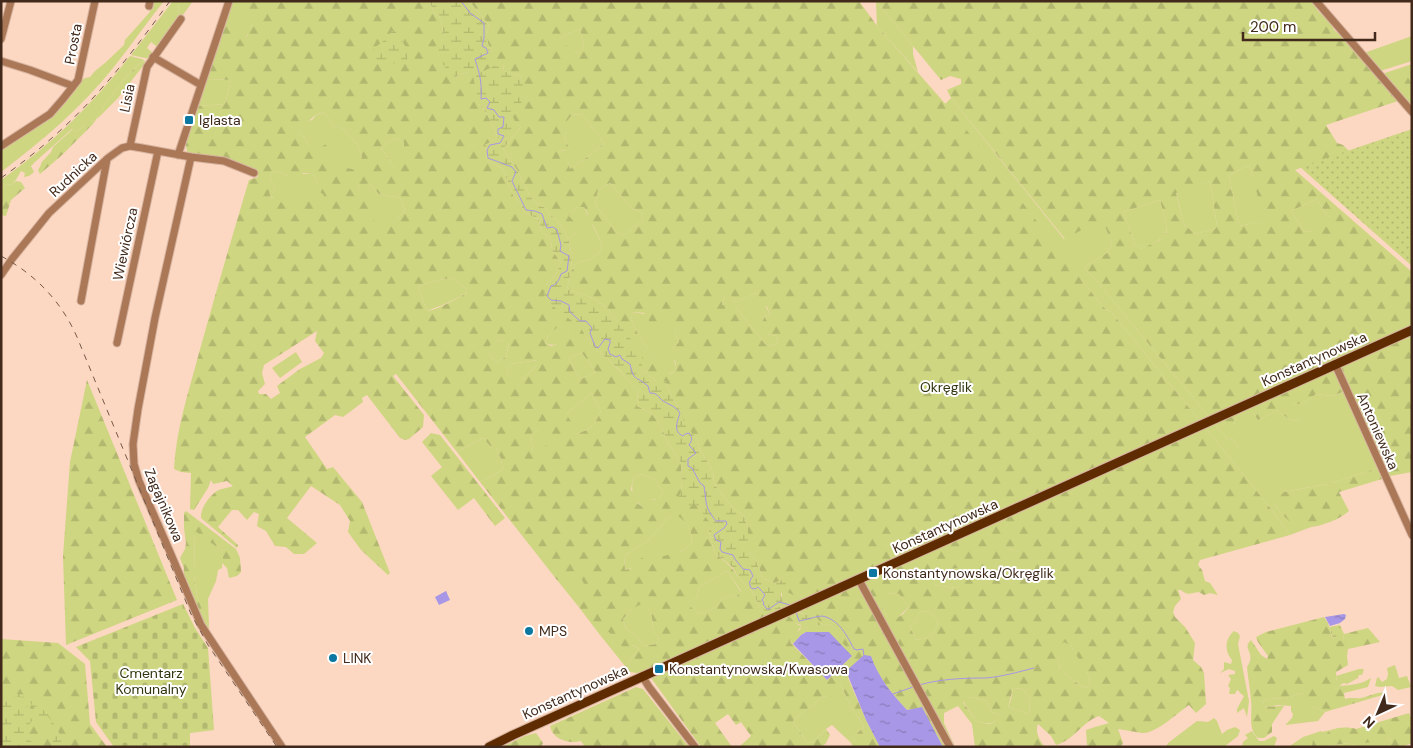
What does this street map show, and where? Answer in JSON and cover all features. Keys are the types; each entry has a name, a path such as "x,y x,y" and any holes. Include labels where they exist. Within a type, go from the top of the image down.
{"main road":[{"name":"Konstantynowska","path":"490,747 642,676 1412,330"}],"street":[{"path":"1,39 10,1"},
{"name":"Prosta","path":"1,146 50,114 80,76 95,1"},
{"path":"178,155 229,1"},
{"path":"1316,1 1412,112"},
{"name":"Lisia","path":"130,146 147,67 180,19"},
{"path":"153,57 201,85"},
{"path":"1,61 73,86"},
{"path":"130,146 224,161 254,173"},
{"name":"Rudnicka","path":"1,275 44,218 108,158 119,150 130,146"},
{"name":"Wiewiórcza","path":"117,343 158,151"},
{"name":"Zagajnikowa","path":"190,157 155,318 138,409 133,444 134,464 139,481 201,625 282,747"},
{"path":"81,301 108,158"},
{"name":"Antoniewska","path":"1335,364 1412,535"},
{"path":"859,580 950,747"},
{"path":"642,676 648,687 695,747"}],"green space":[{"path":"154,1 164,1 101,83 60,123 1,172 1,148 38,123 75,90 81,81 90,77 124,45 125,40 149,13"},
{"path":"173,1 179,1 178,14 180,19 160,46 156,46 151,42 147,48 153,53 150,59 131,55"},
{"path":"179,1 193,1 180,19 178,14"},
{"name":"Okręglik","path":"233,1 429,1 435,14 439,15 444,34 441,39 455,77 468,72 491,51 487,38 489,25 469,1 859,1 878,27 955,115 1102,306 1113,314 1272,510 1290,535 1200,560 1198,565 1202,570 1205,581 1210,583 1218,595 1210,593 1204,595 1199,592 1187,594 1178,590 1181,599 1173,612 1195,643 1193,660 1201,667 1204,673 1206,704 1196,713 1189,705 1160,727 1148,732 1142,733 1118,729 1123,743 1121,747 1089,747 1087,745 1086,730 1109,723 1099,716 1088,722 1068,740 1056,745 1051,736 1038,724 1038,736 1045,747 975,747 972,724 958,706 944,713 944,723 955,747 943,747 922,708 907,710 882,679 871,656 848,678 880,747 859,747 868,744 865,740 865,734 860,735 851,743 849,741 864,727 853,711 840,683 834,694 822,697 793,721 807,743 813,742 826,729 830,735 822,747 739,747 751,736 741,722 736,725 728,714 715,723 732,747 701,747 646,671 630,672 625,666 639,649 633,645 626,651 609,632 600,635 578,606 590,597 582,580 557,580 480,482 503,470 496,448 492,448 483,438 457,452 396,374 393,376 424,415 423,427 409,439 400,438 367,395 362,398 363,402 343,417 335,415 305,437 327,469 333,467 362,502 390,573 388,575 361,550 348,532 350,521 340,505 311,486 287,518 317,543 304,554 294,554 286,547 275,546 266,531 257,526 259,514 254,512 247,520 238,510 232,510 218,527 238,545 237,548 201,518 206,503 214,493 233,486 227,481 213,484 211,480 194,510 190,509 191,473 174,469 177,439 217,288 249,180 258,177 256,170 188,153 186,148 188,130 198,106 225,104 231,80 206,79 226,20 231,19 245,37 248,35 248,29 252,26 249,16 252,9 231,8","holes":["580,29 584,45 582,51 574,53 565,44 555,45 565,35","503,63 504,71 520,76 524,94 522,101 508,113 521,127 503,149 517,170 533,201 545,208 562,227 568,239 575,233 576,224 569,216 577,207 584,207 588,214 584,223 593,225 602,245 601,251 591,259 579,262 571,271 567,289 595,299 609,310 622,328 642,369 656,381 665,381 674,401 679,407 684,425 697,439 700,450 713,471 714,484 732,507 744,516 748,528 748,550 757,563 763,578 774,583 782,580 782,606 772,609 760,608 753,593 731,567 714,552 709,531 711,523 681,491 681,463 668,443 661,426 651,413 637,406 638,391 608,359 597,351 587,339 582,328 546,285 556,274 561,262 551,249 552,241 541,231 539,219 525,213 513,195 503,169 487,160 485,145 498,138 487,114 479,104","324,112 333,125 343,129 358,145 362,157 355,170 336,165 326,157 331,154 331,142 316,149 308,144 299,133 299,123 306,122","582,114 604,143 570,169 568,162 560,158 558,150 568,151 569,148 564,137 567,131 567,121 572,115","394,138 404,142 404,164 394,167 381,148","277,171 288,176 302,176 303,173 311,173 316,178 321,193 324,195 322,199 286,207 281,202 283,198 281,196 272,198 269,193 275,189 270,177 271,173","610,183 633,209 641,212 643,220 624,235 615,231 595,204 598,190","360,184 370,184 379,194 400,198 405,210 397,219 385,220 377,230 366,198 358,189","452,278 466,289 467,293 442,306 427,311 418,288 434,281","758,293 761,304 767,307 770,314 765,316 759,329 766,334 777,336 778,343 770,346 765,344 734,305 722,305 725,295 730,295 736,302","633,312 644,313 653,327 674,319 674,331 679,342 671,350 670,355 675,361 677,370 670,374 643,341 631,319","560,325 568,330 570,337 564,342 551,346 545,343 548,336","317,331 315,341 324,353 321,358 300,369 277,386 280,393 271,399 266,394 259,394 258,391 265,384 262,373 264,365","500,340 509,343 506,357 496,362 489,354 490,345","582,353 596,372 581,379 574,370 569,358","537,360 537,365 522,380 511,379 506,372 511,364","591,393 601,411 592,426 576,434 574,426 566,414","538,430 549,444 533,452 531,434","642,474 655,480 663,493 659,499 654,499 641,506 637,503 638,497 631,490 633,478","677,515 687,524 691,534 691,544 682,551 664,556 655,551 636,561 632,568 625,570 624,556 649,540 669,517","1009,549 1019,552 1016,563 1019,571 1014,578 995,565 995,560 1005,558","964,568 963,578 957,588 934,585 935,570","727,571 741,591 736,597 727,596 712,609 700,614 685,603 697,598 699,587","785,591 793,595 801,595 803,600 794,605 788,601 783,601","886,593 899,594 909,607 894,620 887,616 882,607","645,602 652,617 653,630 659,639 656,644 644,646 634,634 626,629 623,619 632,609","923,611 931,612 938,622 935,630 928,637 916,640 910,627 917,620 917,614","799,612 814,615 823,625 829,624 838,631 835,635 852,653 852,656 827,680 790,642 801,626 795,623","1064,642 1071,646 1081,663 1081,669 1087,671 1090,682 1087,688 1081,686 1060,670 1058,658 1053,652","1013,688 1023,689 1030,700 1029,714 1008,707","972,697 986,701 992,712 1001,715 993,723 976,721 963,702"]},
{"path":"429,1 469,1 489,25 487,39 494,62 455,77 451,74 440,60 437,51 436,46 444,34 439,15 435,14"},
{"path":"876,1 913,46 913,54 918,72 877,26"},
{"path":"876,1 1312,1 1318,11 1330,22 1334,30 1346,40 1398,101 1326,125 1337,143 1343,145 1349,151 1295,170 1412,272 1412,472 1390,476 1350,389 1333,396 1316,394 1304,403 1291,405 1301,421 1290,420 1277,410 1258,420 1252,412 1242,412 1234,421 1240,448 1233,439 1228,440 1084,267 1107,253 1112,244 1105,226 1100,220 1065,239 951,98 947,90 961,84 961,79 950,76 941,80","holes":["1250,166 1264,221 1239,226 1229,175","1210,181 1217,226 1215,229 1195,234 1184,224 1176,193","1317,199 1327,216 1330,217 1330,226 1318,227 1314,232 1304,231 1291,211","1160,200 1167,228 1166,233 1161,235 1160,240 1141,249 1135,244 1123,212"]},
{"path":"231,8 252,8 251,28 244,38 239,27 226,20"},
{"path":"580,29 584,45 582,51 574,53 554,45 565,35"},
{"path":"392,31 395,31 405,46 407,58 406,63 398,66 394,63 386,66 375,58 373,49 387,38"},
{"path":"1412,36 1412,61 1380,71 1364,53"},
{"path":"130,56 146,62 142,61 125,78 93,124 91,114 77,132 72,129 31,166 34,172 24,177 25,173 21,171 11,185 8,184 1,187 1,180 37,153 70,123 101,91"},
{"path":"142,61 146,62 118,98 97,119 104,106 125,78"},
{"path":"503,62 504,71 520,76 525,94 523,101 509,113 521,127 503,149 517,170 533,201 545,208 562,227 568,239 572,255 567,289 595,299 609,310 642,354 642,369 656,381 665,381 674,401 679,407 685,425 697,439 700,450 713,471 714,484 732,507 744,516 748,528 748,550 757,563 763,578 774,583 782,580 787,581 781,594 783,606 772,609 768,613 760,608 753,593 732,567 714,552 709,531 710,523 693,503 683,511 677,501 681,491 681,463 668,443 661,426 651,413 637,406 638,391 608,359 597,351 581,328 546,301 543,293 546,285 556,274 561,262 551,249 552,241 541,231 539,219 525,213 513,195 503,169 487,160 485,145 498,138 487,114 479,104 473,76"},
{"path":"1412,64 1412,84 1408,98 1412,97 1412,107 1382,74"},
{"path":"1403,70 1412,84 1412,97 1408,98 1391,78"},
{"path":"206,79 231,80 225,104 198,106"},
{"path":"951,98 1064,239 1100,219 1105,225 1112,244 1107,253 1084,267 1228,440 1233,439 1239,447 1234,421 1242,412 1252,412 1258,420 1277,410 1290,420 1300,421 1290,405 1304,403 1316,394 1333,396 1344,392 1378,468 1328,484 1284,492 1274,504 1293,523 1311,527 1290,535 1272,510 1113,314 1102,306 945,104"},
{"path":"324,112 333,125 343,129 358,145 362,157 355,171 332,164 326,157 308,144 299,133 299,123 312,120 316,115"},
{"path":"91,113 93,124 40,174 38,170 41,163 53,147 73,129 77,132 85,124 85,119"},
{"path":"582,114 604,143 570,169 568,162 560,159 558,150 567,151 569,148 564,137 567,131 567,121 572,115"},
{"path":"1412,129 1412,266 1300,167"},
{"path":"394,138 404,142 404,164 394,167 381,148"},
{"path":"1250,166 1265,221 1239,226 1229,175"},
{"path":"277,171 288,176 311,173 316,178 321,192 325,195 323,199 290,208 285,207 268,193 275,189 270,177 271,173"},
{"path":"16,181 21,182 25,188 11,200 6,216 1,215 1,187 8,184 11,185"},
{"path":"1210,181 1217,226 1215,229 1195,234 1184,224 1176,192"},
{"path":"610,183 633,209 641,212 643,220 624,235 615,231 595,204 598,190"},
{"path":"360,184 370,184 379,194 400,198 405,210 397,219 377,231 358,189"},
{"path":"1317,199 1327,216 1330,217 1331,227 1314,232 1304,231 1291,211"},
{"path":"1160,200 1167,228 1157,242 1141,249 1135,244 1123,212"},
{"path":"577,207 584,207 602,245 601,251 591,259 579,262 571,271 572,255 568,239 575,233 569,216"},
{"path":"452,278 466,289 467,293 427,311 418,288 429,282"},
{"path":"758,293 770,314 765,316 763,321 766,334 777,336 778,343 770,346 765,344 734,305 722,306 725,294 730,295 736,302"},
{"path":"633,312 674,319 674,331 679,342 671,350 677,370 669,374 647,348 631,319"},
{"path":"560,324 568,330 571,338 558,344 545,343 548,336"},
{"path":"500,340 509,342 506,357 496,362 489,354 489,345"},
{"path":"296,352 302,362 280,378 272,368"},
{"path":"582,353 596,372 581,379 574,370 569,358"},
{"path":"538,360 537,365 522,380 511,380 506,372 511,364"},
{"path":"87,380 177,600 66,645 63,556 70,462"},
{"path":"591,393 601,411 592,427 576,434 566,414"},
{"path":"538,430 550,444 533,453 531,434"},
{"path":"431,433 440,435 505,518 495,526 474,498 458,510 431,476 442,467 422,442"},
{"path":"483,438 492,448 496,448 503,470 480,482 457,452"},
{"path":"1378,468 1382,479 1339,492 1349,511 1324,524 1309,527 1297,526 1287,519 1274,504 1275,499 1284,492 1328,484"},
{"path":"642,474 655,480 663,493 659,499 654,499 641,506 634,497 632,486 633,478"},
{"path":"186,511 236,549 240,558 241,572 237,576 229,578 229,563 223,559 222,551 195,531 194,574 197,596 209,628 208,631 188,589 180,558 186,543 184,513"},
{"path":"677,514 689,527 691,544 682,551 625,570 624,556 649,540 669,517"},
{"path":"195,530 222,551 229,563 229,578 227,568 222,563 222,568 218,570 216,581 208,599 209,628 197,596 194,574"},
{"path":"1009,549 1019,552 1019,571 1014,578 995,565 994,560 1000,559"},
{"path":"964,567 963,581 957,588 934,585 935,570"},
{"path":"727,571 741,592 736,597 727,596 712,609 700,614 684,603 697,598 699,587"},
{"path":"557,580 582,580 591,597 578,606"},
{"path":"785,590 793,595 801,595 804,601 794,605 782,601"},
{"path":"885,593 899,594 909,607 894,621 887,616 882,607"},
{"path":"645,601 652,617 653,630 659,639 656,644 644,646 634,634 626,629 623,619 632,609"},
{"name":"Cmentarz Komunalny","path":"183,604 208,648 214,730 190,733 190,747 114,747 96,722 90,661 76,647"},
{"path":"923,611 931,612 938,622 931,635 916,640 910,627 917,620 917,614"},
{"path":"798,612 814,615 823,625 800,630 801,625 795,623 789,616"},
{"path":"1324,617 1332,637 1343,640 1344,634 1368,628 1380,642 1348,649 1348,665 1336,672 1337,684 1334,688 1337,689 1340,685 1360,683 1371,678 1368,687 1344,693 1345,699 1361,698 1383,692 1386,692 1386,694 1325,712 1312,707 1303,697 1302,693 1286,698 1263,701 1264,706 1284,706 1272,724 1272,732 1264,738 1258,738 1251,725 1247,667 1250,662 1248,643 1251,640 1261,655 1267,659 1268,656 1256,637 1266,632"},
{"path":"829,624 839,631 852,656 806,632 793,644 790,642 792,637 800,630"},
{"path":"1340,625 1344,634 1343,640 1339,641 1333,638 1329,627"},
{"path":"609,631 639,649 625,666 600,635"},
{"path":"1234,631 1240,636 1238,644 1249,701 1247,717 1244,708 1237,713 1237,709 1244,696 1237,690 1235,694 1229,694 1230,688 1228,686 1231,679 1228,675 1235,674 1235,671 1229,669 1220,673 1224,669 1224,662 1231,664 1232,660 1228,653 1227,641"},
{"path":"1,639 58,643 85,664 90,724 107,747 1,747"},
{"path":"1064,641 1071,646 1087,671 1090,682 1087,688 1081,686 1060,670 1058,658 1052,652"},
{"path":"1395,665 1399,678 1407,676 1411,687 1398,690 1392,686 1375,686 1377,678 1382,682 1387,679 1387,668"},
{"path":"1364,669 1362,675 1359,675 1358,678 1347,684 1340,685 1337,689 1334,688 1336,676"},
{"path":"840,683 853,711 864,727 849,741 832,725 813,742 807,743 793,721 822,697 827,696"},
{"path":"636,687 643,689 689,747 585,747 581,741 562,740 554,735 550,726"},
{"path":"1013,688 1023,689 1030,700 1029,714 1008,707"},
{"path":"1,693 32,695 54,724 67,747 54,747 47,729 28,698 1,695"},
{"path":"1302,693 1312,707 1325,712 1318,721 1285,725 1292,718 1291,706 1264,706 1263,701 1286,698"},
{"path":"972,697 986,701 992,712 1002,715 996,721 990,723 976,721 963,701"},
{"path":"1,702 20,702 31,709 33,719 26,730 27,738 33,743 34,747 1,747"},
{"path":"1409,713 1412,720 1412,743 1402,747 1382,747 1393,743 1388,738 1351,745 1348,743 1319,747 1312,746 1313,740 1318,737 1321,740 1324,739 1329,732 1337,728 1356,729"},
{"path":"1214,718 1222,734 1235,727 1240,730 1238,736 1224,747 1166,747 1168,743 1197,721 1208,722"},
{"path":"1343,727 1330,731 1324,739 1313,747 1290,746 1303,737"},
{"path":"1252,731 1259,741 1264,741 1274,736 1277,738 1274,747 1242,747 1243,742 1248,738 1245,735"},
{"path":"536,733 543,743 541,747 502,747 525,736"},
{"path":"862,733 865,734 868,744 853,747 851,743"},
{"path":"1388,738 1393,743 1386,746 1319,747 1348,743 1351,745"}],"water":[{"path":"446,591 450,600 439,605 435,597"},
{"path":"1346,615 1345,619 1340,623 1330,626 1325,617"},
{"path":"806,632 829,632 852,656 827,680 793,644"},
{"path":"864,655 871,656 877,671 886,685 907,710 922,707 943,747 880,747 866,720 846,671"}],"waterway":[{"path":"461,1 470,13 484,23 482,46 486,48 488,53 475,59 480,79 481,99 486,98 490,102 487,108 494,110 499,117 504,117 503,127 498,129 498,134 504,136 500,143 490,145 487,150 488,158 512,167 516,172 512,181 526,210 542,214 547,228 553,227 557,230 561,245 560,251 569,256 567,271 561,274 555,285 551,286 547,296 551,300 561,301 569,305 570,312 580,321 586,321 592,328 590,333 595,346 598,348 605,339 610,340 608,349 610,354 616,357 620,355 622,359 630,364 634,376 648,386 650,393 656,394 680,413 677,426 678,432 683,436 689,433 692,439 689,445 696,453 688,459 688,466 692,468 700,483 704,486 709,512 716,521 726,521 727,524 714,535 716,540 721,542 720,549 722,552 733,555 743,569 750,570 753,576 750,582 751,588 755,589 758,587 765,595 762,600 767,609 779,602 790,605"},
{"path":"796,612 799,621 822,616 838,624 854,649 863,649 864,656"},
{"path":"919,685 952,679 997,677 1034,668"},
{"path":"893,694 913,687"}],"railway":[{"path":"1,178 54,136 90,101 128,57 170,1"},
{"path":"1,256 14,263 36,280 55,301 71,324 191,614 208,645 277,747"}],"place":[{"name":"Iglasta","path":"189,120"},
{"name":"Konstantynowska/Okręglik","path":"873,573"},
{"name":"MPS","path":"529,631"},
{"name":"LINK","path":"333,658"},
{"name":"Konstantynowska/Kwasowa","path":"659,669"}]}
